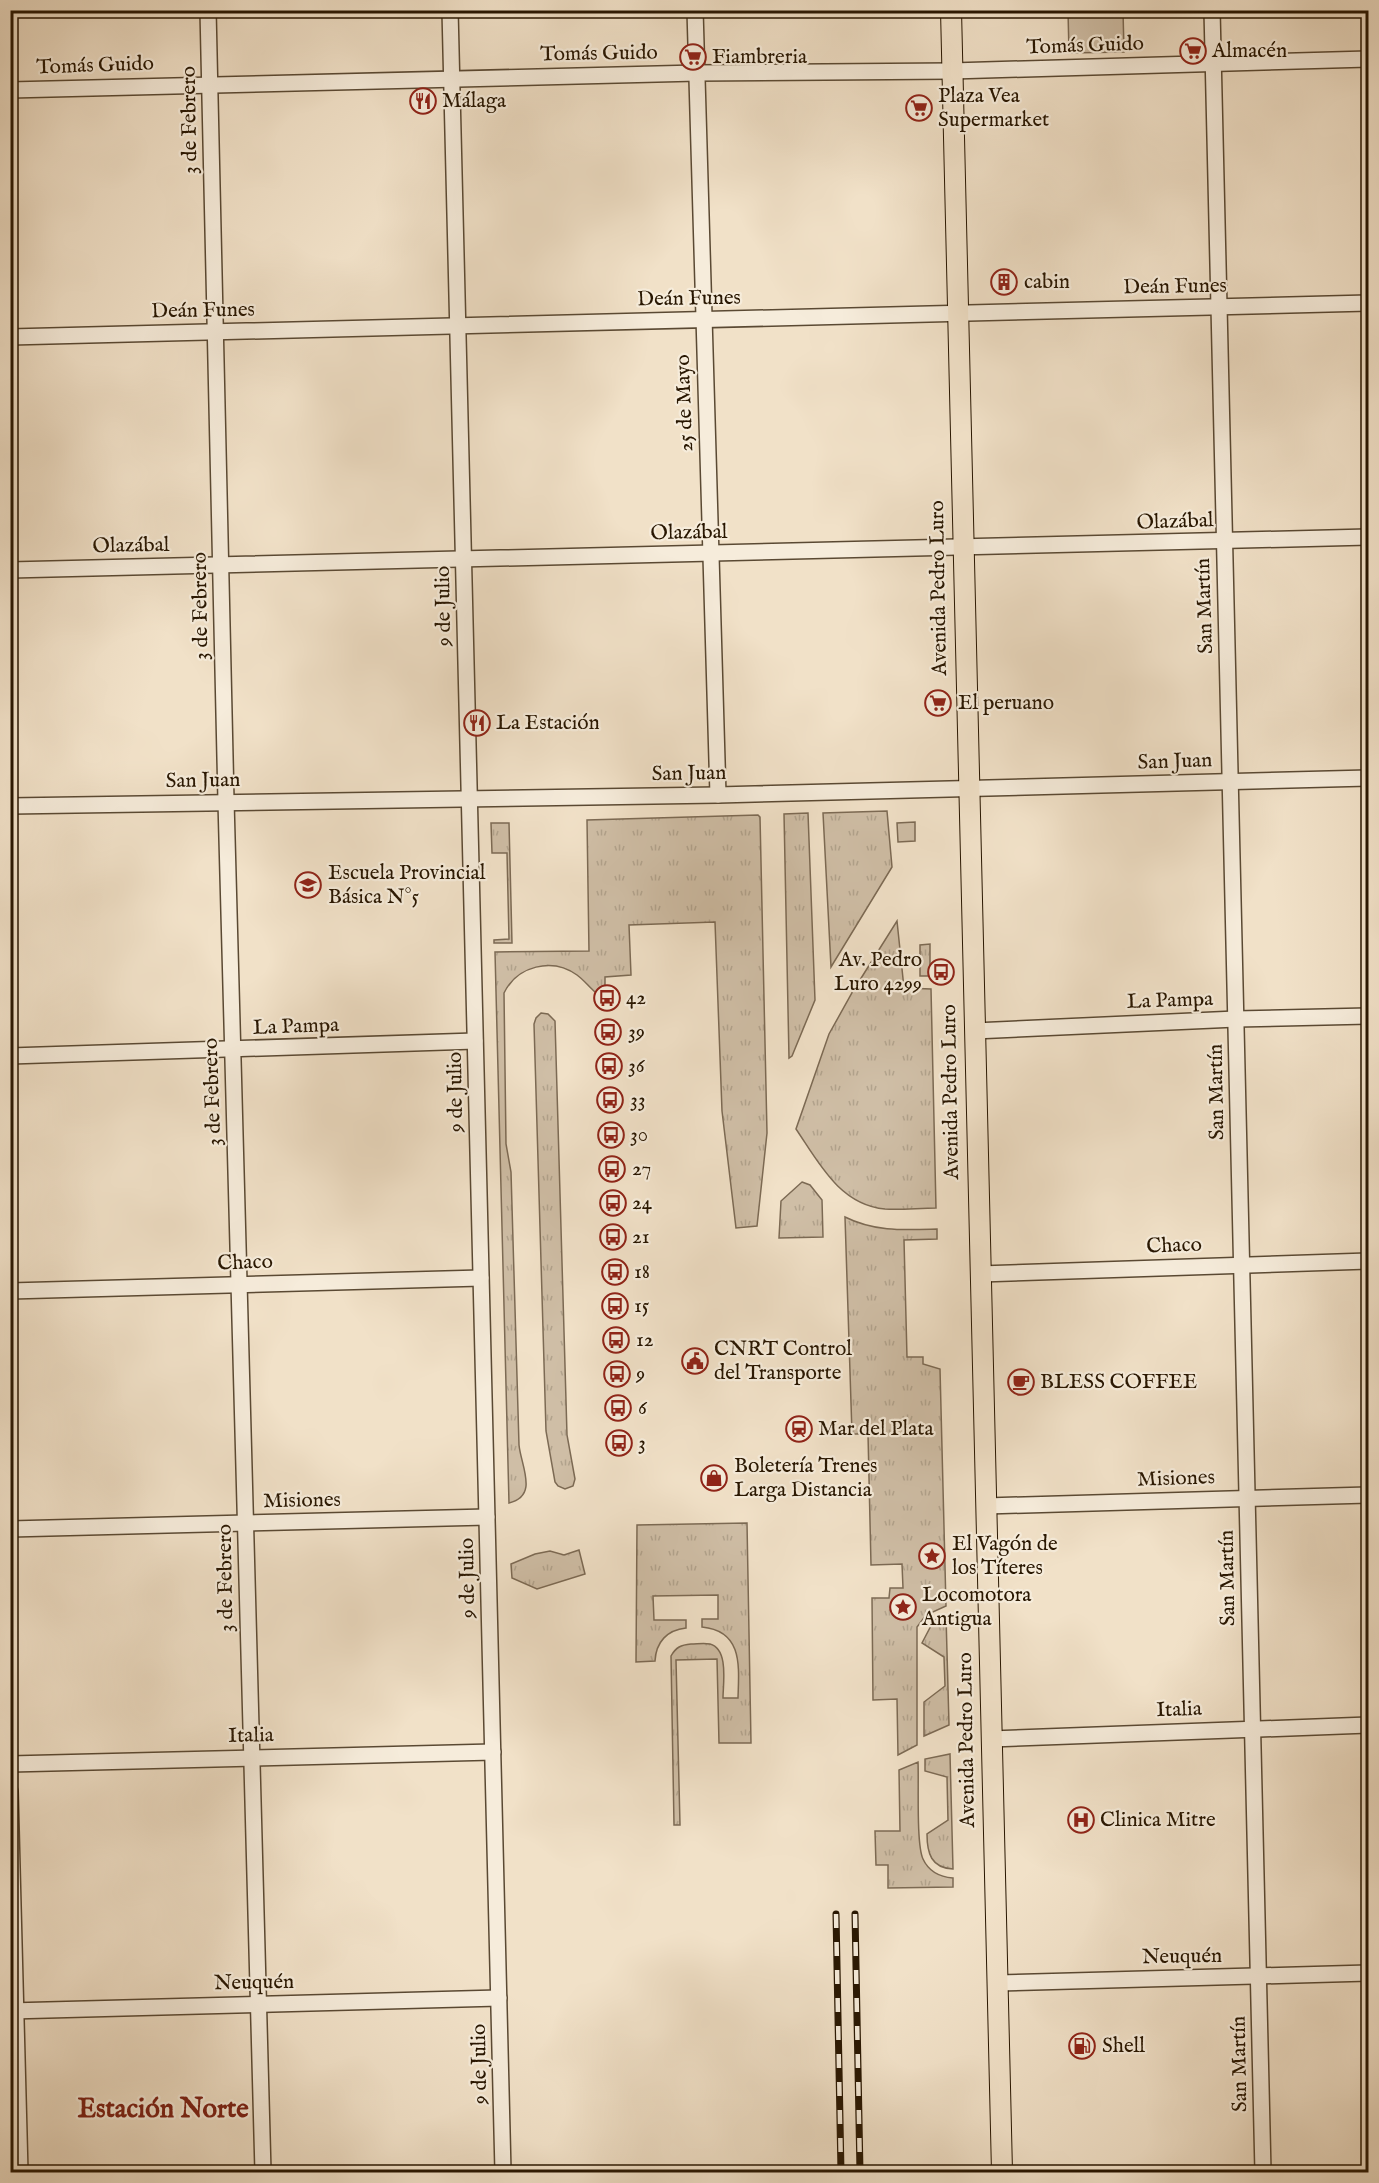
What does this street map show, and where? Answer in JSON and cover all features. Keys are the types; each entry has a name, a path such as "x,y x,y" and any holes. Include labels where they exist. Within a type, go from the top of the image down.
{"main road":[{"name":"Avenida Pedro Luro","path":"951,10 1002,2172"}],"street":[{"name":"3 de Febrero","path":"208,10 226,801 263,2172"},
{"name":"9 de Julio","path":"450,10 503,2172"},
{"name":"25 de Mayo","path":"695,10 718,795"},
{"name":"San Martín","path":"1212,10 1263,2172"},
{"name":"Tomás Guido","path":"10,90 697,73 952,72 1368,59"},
{"name":"Deán Funes","path":"10,337 1368,303"},
{"name":"Olazábal","path":"10,570 963,549 1368,537"},
{"name":"San Juan","path":"10,806 718,795 1368,778"},
{"name":"La Pampa","path":"974,1031 1236,1019 1368,1017"},
{"name":"La Pampa","path":"10,1056 476,1041"},
{"name":"Chaco","path":"980,1274 1368,1261"},
{"name":"Chaco","path":"10,1291 481,1278"},
{"name":"Misiones","path":"986,1506 1368,1495"},
{"name":"Misiones","path":"10,1529 488,1517"},
{"name":"Italia","path":"991,1739 1368,1725"},
{"name":"Italia","path":"10,1764 493,1752"},
{"path":"10,1791 13,2011 20,2172"},
{"name":"Neuquén","path":"998,1983 1368,1973"},
{"name":"Neuquén","path":"13,2011 499,1998"}],"green space":[{"path":"1068,11 1123,11 1124,52 1069,53"},
{"path":"887,811 892,867 831,967 823,813"},
{"path":"808,813 815,1000 792,1056 789,1058 784,814"},
{"path":"758,815 760,817 767,1133 757,1226 736,1228 722,1111 715,922 629,925 631,975 605,977 605,991 595,992 580,977 567,969 546,966 536,967 517,976 504,993 506,1144 511,1172 519,1445 526,1479 524,1494 509,1503 495,952 589,951 587,820"},
{"path":"915,822 915,841 898,842 897,823"},
{"path":"491,823 509,823 512,943 494,943 494,940 509,939 507,853 492,853"},
{"path":"897,921 904,988 931,989 936,1208 885,1209 855,1200 843,1191 822,1168 796,1129 829,1034"},
{"path":"930,944 930,976 920,976 920,945"},
{"path":"541,1013 548,1014 555,1021 567,1435 575,1479 573,1486 565,1489 555,1482 546,1431 534,1024"},
{"path":"802,1182 810,1185 822,1200 823,1237 779,1238 781,1201"},
{"path":"845,1217 879,1228 937,1229 937,1239 904,1240 907,1357 923,1357 923,1364 940,1369 946,1606 926,1615 917,1627 917,1745 898,1755 897,1699 873,1700 872,1598 889,1598 890,1588 903,1588 902,1564 871,1565 868,1434 852,1434"},
{"path":"747,1523 751,1743 719,1743 717,1659 676,1660 680,1825 674,1825 671,1656 684,1645 710,1644 716,1647 724,1668 723,1698 738,1698 738,1663 732,1643 725,1635 702,1627 702,1619 718,1619 718,1595 653,1596 654,1620 686,1620 686,1628 673,1631 664,1638 658,1648 655,1661 636,1662 637,1525"},
{"path":"579,1550 585,1574 537,1589 512,1578 511,1564 535,1554 550,1551 564,1555"},
{"path":"946,1616 949,1725 924,1736 924,1702 945,1686 944,1657 922,1643 934,1620"},
{"path":"950,1754 953,1869 940,1866 935,1862 929,1853 927,1841 927,1834 948,1820 947,1777 925,1771 925,1759"},
{"path":"918,1762 919,1827 923,1859 925,1864 939,1875 953,1878 953,1887 888,1888 888,1865 876,1865 875,1831 900,1831 899,1770"}],"railway":[{"path":"836,1914 841,2172"},
{"path":"855,1914 860,2172"}],"place":[{"name":"Almacén","path":"1193,51"},
{"name":"Fiambreria","path":"693,57"},
{"name":"Málaga","path":"423,101"},
{"name":"Plaza Vea Supermarket","path":"919,108"},
{"name":"cabin","path":"1004,282"},
{"name":"El peruano","path":"938,703"},
{"name":"La Estación","path":"477,723"},
{"name":"Escuela Provincial Básica N°5","path":"308,885"},
{"name":"Av. Pedro Luro 4299","path":"941,972"},
{"name":"42","path":"607,998"},
{"name":"39","path":"608,1032"},
{"name":"36","path":"609,1066"},
{"name":"33","path":"610,1100"},
{"name":"30","path":"611,1135"},
{"name":"27","path":"612,1169"},
{"name":"24","path":"613,1203"},
{"name":"21","path":"613,1237"},
{"name":"18","path":"615,1272"},
{"name":"15","path":"615,1306"},
{"name":"12","path":"616,1340"},
{"name":"CNRT Control del Transporte","path":"695,1361"},
{"name":"9","path":"617,1374"},
{"name":"BLESS COFFEE","path":"1021,1382"},
{"name":"6","path":"618,1408"},
{"name":"Mar del Plata","path":"799,1429"},
{"name":"3","path":"619,1443"},
{"name":"Boletería Trenes Larga Distancia","path":"714,1478"},
{"name":"El Vagón de los Títeres","path":"932,1556"},
{"name":"Locomotora Antigua","path":"903,1607"},
{"name":"Clinica Mitre","path":"1081,1820"},
{"name":"Shell","path":"1082,2046"}],"district":[{"name":"Estación Norte","path":"163,2110"}]}
